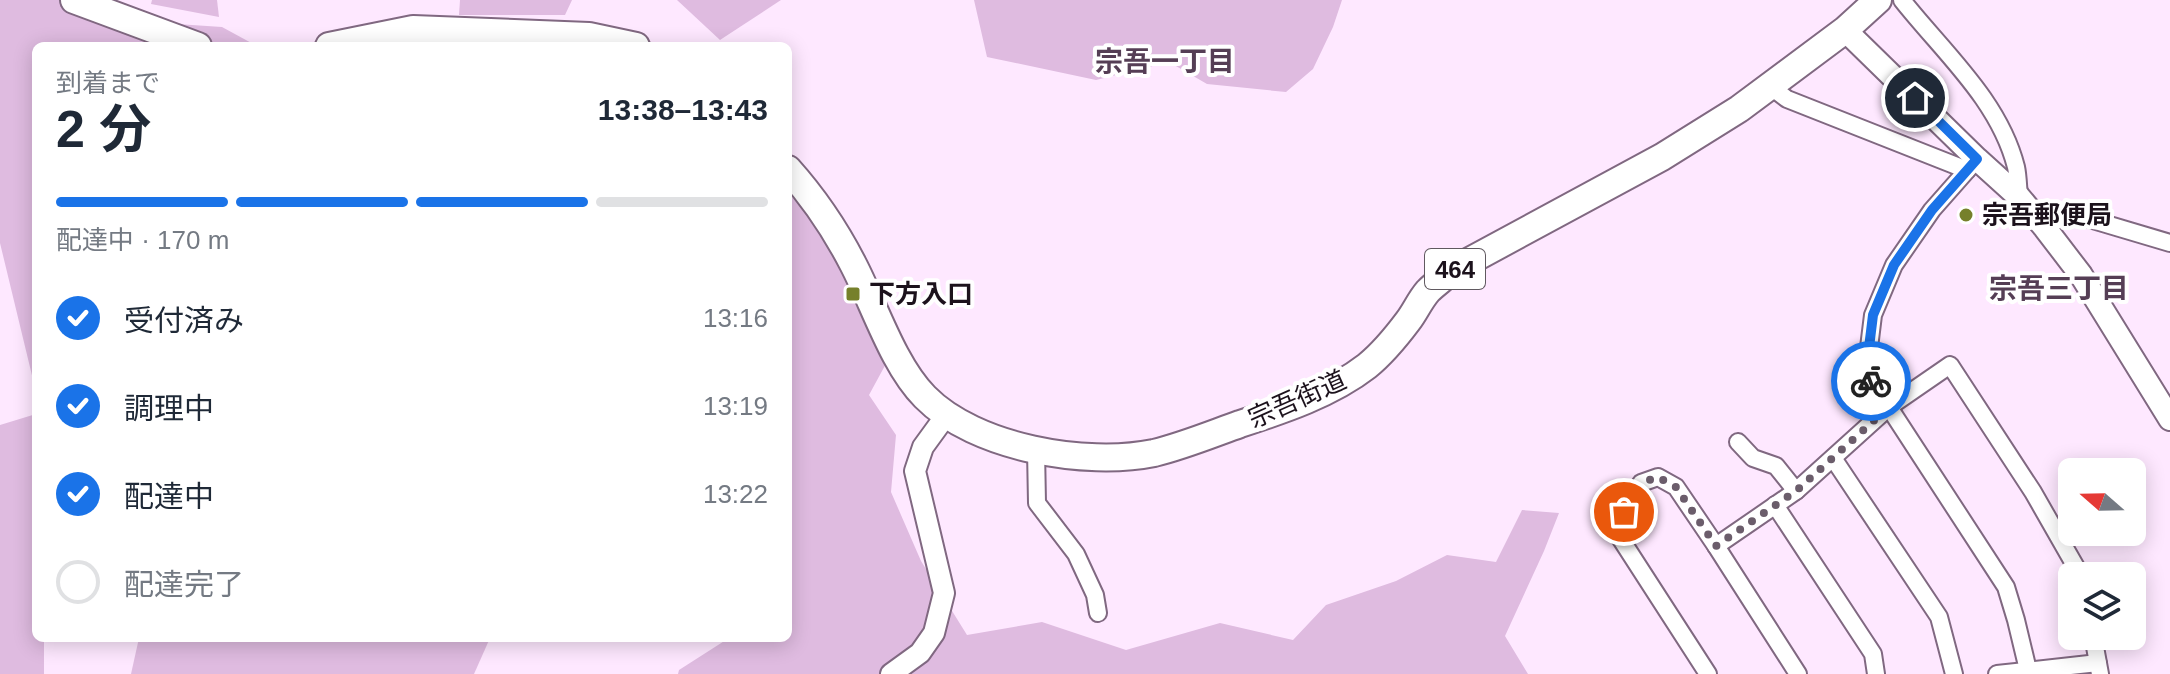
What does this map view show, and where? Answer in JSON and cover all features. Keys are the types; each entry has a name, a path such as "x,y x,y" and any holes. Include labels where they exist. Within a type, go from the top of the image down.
{"highway":[{"path":"74,0 187,42"},
{"name":"宗吾街道","path":"792,174 831,224 909,377 925,397 947,414 997,439 1036,450 1079,457 1119,457 1155,452 1276,413 1344,382 1385,350 1428,292 1451,271 1662,157 1739,109 1845,30 1878,0"},
{"path":"349,42 413,29 589,36 617,42"}],"main road":[{"path":"1845,30 1972,165 2019,197 2081,275 2168,412"}],"street":[{"path":"1902,0 1981,95 2008,144 2016,169 2019,197"},
{"path":"1770,86 1787,99 1972,165 1932,210 1894,265 1873,315 1866,372 2006,587 2028,670"},
{"path":"2045,228 2069,213 2170,243"},
{"path":"1716,546 1796,491 1889,407 1950,365 2033,492 2073,562"},
{"path":"891,674 920,653 934,633 944,593 915,471 923,447 947,414"},
{"path":"1738,442 1753,458 1776,466 1796,491"},
{"path":"1036,450 1037,503 1076,554 1095,595 1098,613"},
{"path":"1833,458 1939,617 1954,674"},
{"path":"1708,674 1615,530 1641,483 1658,477 1676,487 1798,674"},
{"path":"1775,505 1873,654 1876,674"},
{"path":"1997,674 2099,668"}],"shaded area":[{"path":"0,0 90,0 85,20 222,27 250,42 32,42 32,375 0,243"},
{"path":"152,0 217,0 219,17 151,4"},
{"path":"460,0 572,0 565,15 459,15"},
{"path":"677,0 781,0 720,40"},
{"path":"974,0 1342,0 1313,69 1286,92 1207,84 1169,62 1096,80 987,57"},
{"path":"792,197 822,230 888,360 869,395 896,435 891,492 921,561 967,635 1042,622 1126,650 1220,623 1293,640 1326,605 1396,581 1447,555 1496,562 1522,510 1559,513 1505,636 1528,674 678,674 679,670 723,642 792,642"},
{"path":"32,415 32,642 44,642 44,674 0,674 0,425"},
{"path":"138,642 488,642 474,674 131,674"}],"way so far":[{"path":"1624,512 1641,483 1658,477 1676,487 1716,546 1796,491 1889,407 1871,381"}],"place":[{"name":"宗吾郵便局","path":"1966,215"},
{"name":"下方入口","path":"853,294"}],"district":[{"name":"宗吾一丁目","path":"1165,61"},
{"name":"宗吾三丁目","path":"2059,288"}],"route":[{"path":"1871,381 1866,372 1873,315 1894,265 1932,210 1977,159 1915,98"}]}
